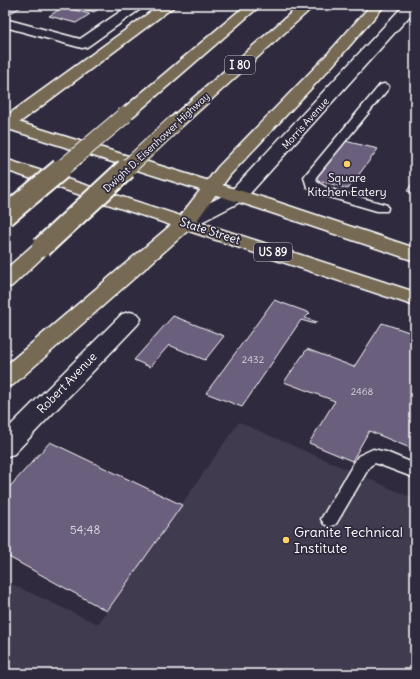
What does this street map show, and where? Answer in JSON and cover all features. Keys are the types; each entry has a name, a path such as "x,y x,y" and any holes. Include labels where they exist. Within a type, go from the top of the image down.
{"main road":[{"path":"6,124 169,5"},
{"path":"5,216 254,5"},
{"name":"Dwight D. Eisenhower Highway","path":"5,281 173,125 308,5"},
{"path":"5,379 185,223 224,171 328,62 378,5"},
{"path":"6,124 237,196 415,254"},
{"name":"State Street","path":"5,164 415,299"}],"street":[{"path":"5,23 82,44 138,5"},
{"name":"Morris Avenue","path":"185,223 237,196 412,5"},
{"name":"Robert Avenue","path":"5,447 130,319"}],"lane":[{"path":"382,208 323,191 311,184 310,177 384,87"},
{"path":"330,519 364,461 373,456 380,457 415,471"}],"shaded area":[{"name":"Granite Technical Institute","path":"239,422 415,499 415,674 5,674 5,581 98,624"}],"building":[{"path":"5,5 21,7 9,14 5,13"},
{"path":"104,5 94,12 73,6"},
{"path":"63,7 90,14 76,23 49,16"},
{"name":"Square Kitchen Eatery","path":"345,141 378,149 348,189 315,179"},
{"path":"415,179 415,193 407,191"},
{"path":"274,300 310,313 305,318 317,322 315,324 301,320 242,407 206,393"},
{"path":"173,316 224,336 205,360 169,345 150,367 134,360"},
{"path":"382,323 415,334 415,450 369,431 352,461 309,443 335,401 284,382 307,349 354,367"},
{"path":"50,442 182,505 107,611 5,555 5,492"}],"place":[{"name":"Square Kitchen Eatery","path":"347,164"},
{"name":"Granite Technical Institute","path":"286,540"}]}
